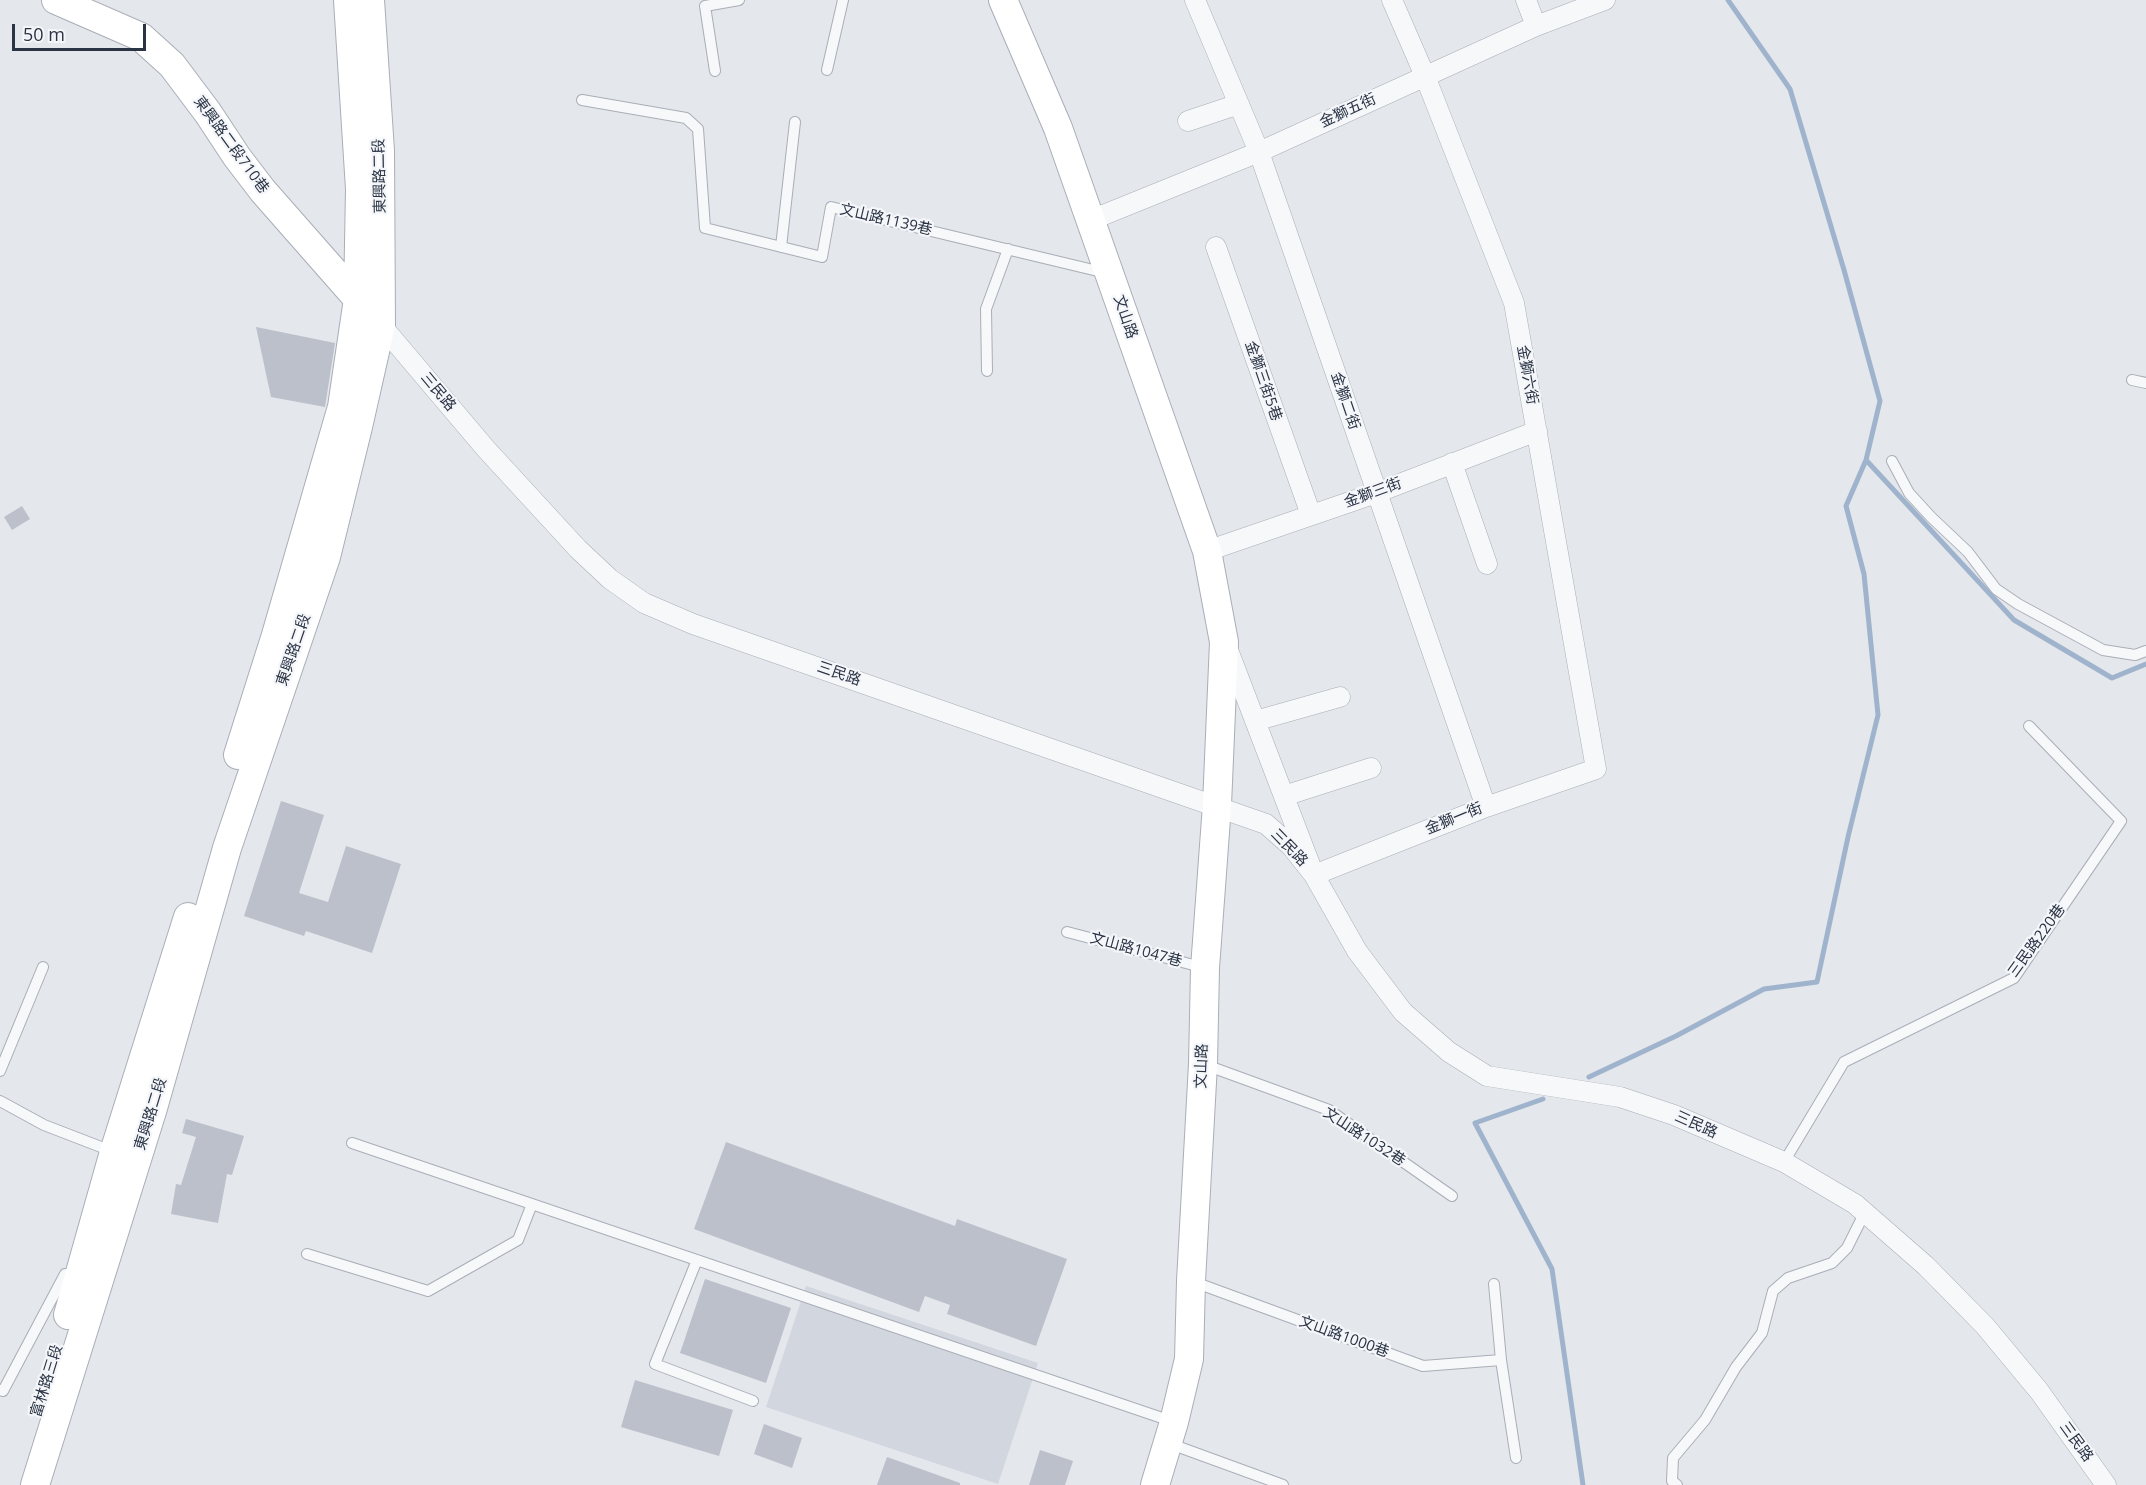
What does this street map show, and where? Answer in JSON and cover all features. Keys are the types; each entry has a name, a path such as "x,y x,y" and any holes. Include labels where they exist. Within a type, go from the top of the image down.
{"main road":[{"name":"東興路二段710巷","path":"56,0 141,37 172,64 237,158 263,191 381,325"},
{"name":"東興路二段","path":"89,1280 198,915 342,407 358,299 360,189 348,0"},
{"name":"東興路二段","path":"198,915 227,848 326,557 381,325 380,151 370,0"},
{"name":"文山路","path":"1003,0 1058,128 1207,551 1224,642 1217,805 1205,968 1203,1064 1189,1359 1155,1485"},
{"name":"富林路三段","path":"15,1485 89,1280"},
{"name":"富林路三段","path":"35,1485 89,1280"}],"street":[{"name":"金獅二街","path":"1195,0 1259,152 1486,807"},
{"path":"1526,0 1536,26"},
{"name":"金獅五街","path":"1091,220 1259,152 1536,26 1605,0"},
{"name":"金獅六街","path":"1397,2 1514,303 1596,769"},
{"path":"1188,122 1239,104"},
{"name":"金獅三街5巷","path":"1216,247 1311,515"},
{"name":"三民路","path":"381,325 486,449 578,549 610,579 644,603 704,627 1266,824 1291,846 1314,875 1357,951 1403,1012 1449,1052 1487,1076 1620,1097 1674,1115 1784,1162 1855,1204 1926,1266 1985,1326 2039,1390 2106,1485"},
{"name":"金獅三街","path":"1207,551 1376,493 1537,430"},
{"path":"1452,463 1487,564"},
{"name":"文山路","path":"1224,642 1314,875"},
{"path":"1254,721 1340,697"},
{"path":"1284,796 1371,768"},
{"name":"金獅一街","path":"1314,875 1486,807 1596,769"}],"lane":[{"path":"715,71 705,6 739,0"},
{"path":"827,70 843,0"},
{"name":"文山路1139巷","path":"582,100 686,118 698,129 705,228 822,257 831,207 1110,274"},
{"path":"781,247 795,122"},
{"path":"987,371 986,309 1008,249"},
{"path":"2132,381 2146,383"},
{"path":"1892,461 1909,493 1968,552 1996,589 2018,604 2103,650 2135,655 2146,651"},
{"name":"三民路220巷","path":"1784,1162 1844,1062 2014,978 2121,821 2029,726"},
{"name":"文山路1047巷","path":"1067,932 1205,968"},
{"path":"0,1071 43,967"},
{"name":"文山路1032巷","path":"1203,1064 1329,1110 1452,1196"},
{"path":"0,1101 44,1125 126,1155"},
{"path":"352,1143 697,1260 1171,1432 1283,1485"},
{"path":"306,1254 428,1291 518,1240 532,1204"},
{"path":"1677,1485 1672,1481 1673,1458 1705,1420 1736,1367 1762,1333 1773,1292 1788,1278 1832,1263 1847,1248 1865,1212"},
{"path":"697,1260 655,1364 753,1401"},
{"path":"0,1390 3,1391 65,1274 89,1280"},
{"name":"文山路1000巷","path":"1191,1281 1423,1366 1501,1360"},
{"path":"1494,1284 1501,1360 1516,1458"}],"shaded area":[{"path":"806,1286 1038,1363 998,1484 766,1407"}],"building":[{"path":"256,327 335,343 325,407 271,397"},
{"path":"22,506 30,519 12,530 4,517"},
{"path":"281,801 324,815 299,893 328,902 346,846 401,864 372,953 306,931 304,936 244,916"},
{"path":"186,1119 244,1136 232,1175 227,1174 218,1223 171,1214 176,1184 181,1185 196,1137 182,1133"},
{"path":"726,1142 955,1226 957,1219 1067,1259 1036,1346 947,1314 950,1305 925,1296 919,1312 694,1229"},
{"path":"705,1279 791,1308 766,1383 680,1353"},
{"path":"635,1380 733,1410 719,1456 621,1427"},
{"path":"764,1424 802,1438 792,1468 754,1454"},
{"path":"1040,1450 1073,1461 1065,1485 1029,1485"},
{"path":"887,1457 960,1483 960,1485 877,1485"}],"waterway":[{"path":"1728,0 1790,89 1880,401 1866,460 2014,620 2112,678 2146,664"},
{"path":"1589,1077 1676,1036 1764,989 1817,982 1848,837 1878,715 1864,574 1846,506 1866,460"},
{"path":"1543,1099 1475,1123 1552,1269 1583,1485"}]}
